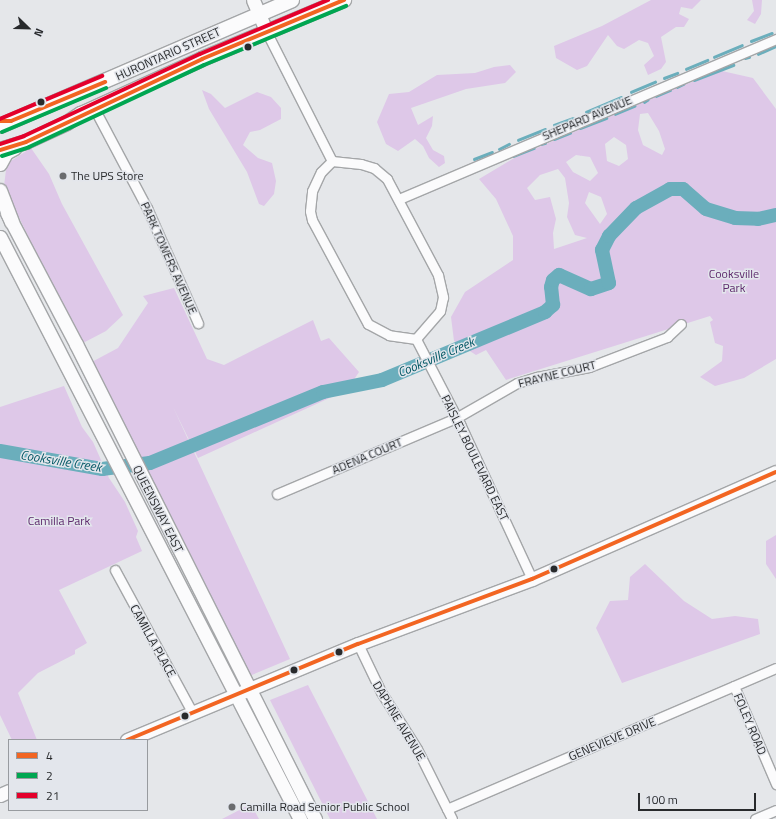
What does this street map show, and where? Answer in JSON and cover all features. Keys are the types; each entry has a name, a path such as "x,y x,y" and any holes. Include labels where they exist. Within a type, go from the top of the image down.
{"main road":[{"path":"252,0 266,31"},
{"name":"HURONTARIO STREET","path":"4,122 292,0"},
{"name":"HURONTARIO STREET","path":"0,150 26,142 94,108 266,31 344,0"},
{"path":"0,164 6,153 26,142"},
{"path":"0,191 12,222"},
{"name":"QUEENSWAY EAST","path":"0,200 76,344 143,481 250,688 315,819"},
{"name":"QUEENSWAY EAST","path":"0,237 133,491 300,819"},
{"path":"129,739 358,644 532,579 776,472"}],"street":[{"path":"266,31 332,161"},
{"name":"SHEPARD AVENUE","path":"399,199 776,39"},
{"name":"PARK TOWERS AVENUE","path":"94,108 147,208 198,323"},
{"path":"332,161 361,164 374,168 387,179 399,199 442,286 443,297 440,311 418,342 389,335 368,324 312,220 310,211 312,191 321,172 332,161"},
{"name":"FRAYNE COURT","path":"456,418 498,391 517,383 537,376 589,368 667,336 681,324"},
{"name":"PAISLEY BOULEVARD EAST","path":"418,342 456,418 532,579"},
{"name":"ADENA COURT","path":"277,494 456,418"},
{"name":"CAMILLA PLACE","path":"115,570 192,712"},
{"name":"DAPHNE AVENUE","path":"358,644 381,692 401,720 452,819"},
{"name":"GENEVIEVE DRIVE","path":"448,809 776,668"},
{"name":"FOLEY ROAD","path":"734,686 776,784"},
{"path":"756,819 776,810"}],"green space":[{"path":"651,0 701,0 692,9 681,7 679,14 689,19 684,27 676,27 661,37 666,62 661,69 648,75 644,65 654,56 648,43 639,40 624,49 617,46 608,35 587,66 577,70 556,58 554,46 602,26"},
{"path":"752,0 762,0 761,14 755,24 747,20 754,11"},
{"path":"510,65 516,72 505,83 466,89 411,108 418,125 433,116 432,126 426,138 433,150 444,156 445,163 439,167 429,158 423,146 415,139 398,151 386,144 377,122 389,94 409,92 437,75 475,73 494,67"},
{"name":"Cooksville Park","path":"722,71 753,78 776,109 776,359 744,378 715,386 700,377 722,361 723,346 715,343 710,322 713,320 710,316 506,380 486,350 476,355 454,341 451,317 465,292 513,260 513,236 496,199 479,179 516,157 673,89","holes":["648,113 659,131 665,149 662,155 643,145 638,130 640,114","614,137 626,145 628,159 619,166 607,161 605,144","576,155 590,157 598,173 590,181 573,172 566,162","558,169 565,178 569,203 567,217 575,235 587,238 554,249 553,233 556,219 550,197 535,200 527,188 540,175","589,192 601,197 607,214 600,224 585,203"]},
{"path":"202,90 211,94 225,108 257,92 271,97 281,108 281,119 260,130 250,132 243,145 258,158 272,163 276,181 274,194 264,206 259,204 247,172 209,109"},
{"path":"31,148 49,174 62,204 123,315 106,331 83,343 49,280 4,186 6,170 11,161"},
{"path":"174,288 207,359 224,365 313,320 321,341 329,338 359,372 347,390 198,458 173,407 290,659 247,677 88,364 118,348 148,303 143,296"},
{"name":"Camilla Park","path":"64,386 82,427 93,442 109,478 125,502 138,531 136,537 142,551 59,590 87,643 75,650 75,654 38,673 18,693 37,739 12,739 0,715 0,407"},
{"path":"776,535 776,579 766,564 766,541"},
{"path":"645,564 684,601 712,619 735,616 758,619 760,634 622,683 596,628 610,601 628,600 630,577"},
{"path":"308,685 377,819 330,819 270,700"},
{"path":"251,804 259,819 222,819"}],"waterway":[{"path":"751,41 772,33"},
{"path":"714,57 742,45"},
{"path":"758,54 776,46"},
{"path":"745,58 749,57"},
{"path":"686,69 707,60"},
{"path":"694,80 733,65"},
{"path":"664,78 677,73"},
{"path":"631,92 655,82"},
{"path":"677,87 683,84"},
{"path":"656,96 670,90"},
{"path":"586,112 621,97"},
{"path":"615,114 634,106"},
{"path":"554,125 573,118"},
{"path":"580,128 606,118"},
{"path":"518,140 545,129"},
{"path":"554,139 570,133"},
{"path":"541,144 545,143"},
{"path":"499,149 509,144"},
{"path":"513,156 534,148"},
{"path":"474,159 492,152"},
{"name":"Cooksville Creek","path":"0,451 102,469 150,463 323,392 382,380 545,312 553,305 551,287 553,280 559,275 591,289 609,283 602,250 609,236 636,208 670,189 683,189 706,209 735,218 758,219 776,215"}],"transit line":[{"name":"21","path":"0,144 24,136 200,54 328,0"},
{"name":"4","path":"0,150 26,142 202,59 344,0"},
{"name":"2","path":"2,156 29,147 204,65 346,6"},
{"name":"21","path":"0,119 102,76"},
{"name":"4","path":"0,121 11,121 105,82"},
{"name":"2","path":"2,132 106,88"},
{"name":"4","path":"129,739 358,644 532,579 776,472"}],"place":[{"name":"The UPS Store","path":"63,176"},
{"name":"Camilla Road Senior Public School","path":"232,807"}]}
